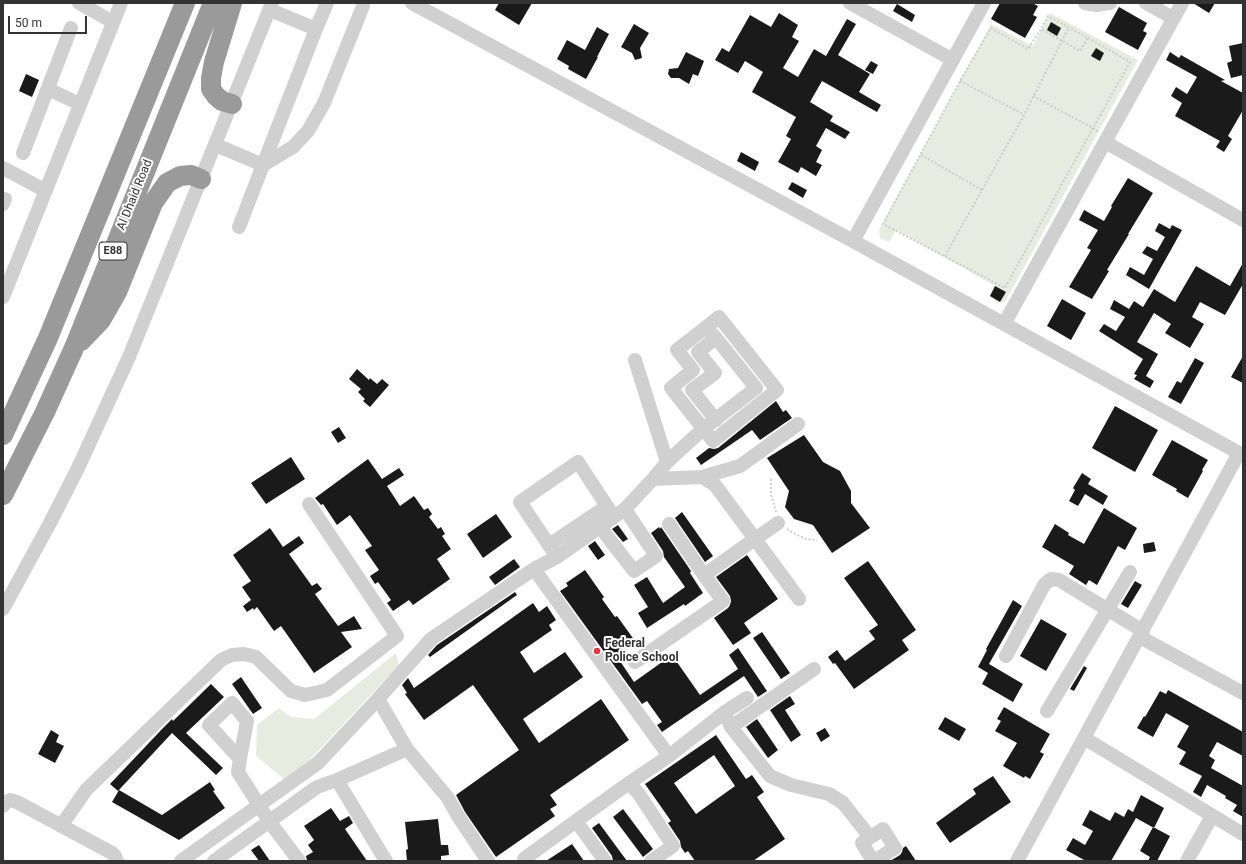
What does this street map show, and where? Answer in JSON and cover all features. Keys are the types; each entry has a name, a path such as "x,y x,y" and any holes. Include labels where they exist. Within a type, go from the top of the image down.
{"highway":[{"name":"E88","path":"3,435 48,338 185,3"},
{"name":"Al Dhaid Road","path":"3,495 45,412 74,348 212,3"},
{"path":"232,3 214,62 211,78 212,89 216,96 222,101 232,104"},
{"path":"74,348 101,320 118,292 153,203 167,183 180,176 191,175 201,180"}],"street":[{"path":"79,3 113,22"},
{"path":"3,297 8,269 46,191 121,3"},
{"path":"239,227 327,3"},
{"path":"263,165 293,147 308,131 324,103 363,3"},
{"path":"412,3 852,241 1241,454 1017,861"},
{"path":"850,3 953,60"},
{"path":"852,241 984,3"},
{"path":"1085,3 1097,5 1110,3"},
{"path":"1146,3 1173,18"},
{"path":"1004,324 1182,3"},
{"path":"3,609 50,522 104,413 216,145 271,7 316,29"},
{"path":"23,153 71,28"},
{"path":"48,89 80,104"},
{"path":"1106,140 1243,220"},
{"path":"216,145 263,165"},
{"path":"3,168 46,191"},
{"path":"719,317 777,390 713,441 704,429 671,388 693,370 677,350 719,317"},
{"path":"181,861 318,763 378,699 431,639 534,568 557,557 600,527 615,510 653,480 668,462 704,429 756,388 706,327"},
{"path":"716,338 698,352 714,373 692,390 716,420"},
{"path":"635,360 668,462"},
{"path":"653,480 702,476 740,466 798,424"},
{"path":"557,557 520,502 578,462 615,510 656,556 634,571 600,527"},
{"path":"702,476 715,485 799,599"},
{"path":"61,826 86,790 221,660 232,655 244,654 256,657 291,691 305,694 327,690 397,636 309,504"},
{"path":"549,545 615,510"},
{"path":"704,575 780,521"},
{"path":"635,662 723,601 669,524"},
{"path":"534,568 669,756"},
{"path":"1048,711 1130,572"},
{"path":"1006,656 1043,587 1051,579 1059,580 1108,609 1141,634 1243,693"},
{"path":"731,727 814,669"},
{"path":"524,860 576,821 669,756 725,712 747,698"},
{"path":"378,699 407,749 448,798 458,816 488,861"},
{"path":"725,712 731,727 770,776 791,785 829,794 843,803 870,837"},
{"path":"1084,738 1243,834"},
{"path":"214,861 317,787 337,780 407,749"},
{"path":"240,759 238,772 258,805 299,861"},
{"path":"337,780 386,861"},
{"path":"629,783 639,794 673,846 651,861"},
{"path":"3,806 6,802 14,801 112,854 115,856 117,861"},
{"path":"1187,861 1212,816"},
{"path":"576,821 604,861"},
{"path":"883,829 895,848 874,861 862,843 870,837 883,829"}],"path":[{"path":"1048,16 1069,27 1130,62 1004,288 883,224 991,28 1028,49 1048,16"},
{"path":"945,257 1024,114 1069,27"},
{"path":"1041,29 1080,51 1088,38"},
{"path":"960,82 1024,114"},
{"path":"1033,96 1094,128 1106,140"},
{"path":"921,155 982,190"},
{"path":"771,479 771,494 774,508 780,521 797,535 806,539 817,540"}],"shaded area":[{"path":"1050,13 1138,60 1005,302 997,302 989,296 995,286 896,230 889,242 880,238 879,230 991,24 1033,46"},
{"path":"396,653 399,665 304,766 284,779 256,756 257,725 279,708 291,717 314,719"}],"building":[{"path":"499,3 532,3 519,25 495,10"},
{"path":"1000,3 1032,3 1038,6 1033,15 1037,17 1025,38 991,19"},
{"path":"1193,3 1215,3 1209,13"},
{"path":"897,4 915,15 912,22 893,11"},
{"path":"1119,7 1147,23 1143,31 1147,33 1138,50 1105,32"},
{"path":"779,13 798,25 792,37 799,41 783,68 798,77 814,49 826,56 847,19 856,24 838,55 870,74 859,92 881,105 877,112 822,81 810,102 833,116 830,121 850,132 845,139 826,128 816,146 822,150 816,162 822,165 816,176 801,167 798,173 778,162 791,139 786,136 796,117 752,92 763,72 745,61 738,73 715,60 722,48 729,52 750,15 771,27"},
{"path":"1051,22 1061,28 1057,36 1047,30"},
{"path":"634,24 649,33 640,48 642,58 635,60 632,53 621,47"},
{"path":"597,27 609,34 586,79 568,69 569,66 557,59 567,40 585,50"},
{"path":"1243,43 1243,75 1231,78 1227,63 1232,61 1229,46"},
{"path":"1096,48 1104,53 1100,61 1091,56"},
{"path":"686,52 704,61 698,76 693,74 689,84 679,78 671,78 668,74 669,69 678,68"},
{"path":"1170,52 1179,58 1181,55 1225,80 1221,81 1243,93 1243,110 1228,136 1232,139 1224,152 1216,147 1220,141 1175,116 1182,103 1171,96 1176,87 1187,94 1197,77 1166,60"},
{"path":"871,61 878,65 873,74 865,70"},
{"path":"26,74 39,80 32,97 19,91"},
{"path":"741,152 759,162 755,171 737,161"},
{"path":"1128,178 1153,193 1107,270 1109,271 1092,299 1069,287 1091,250 1087,248 1098,230 1079,220 1084,210 1104,221"},
{"path":"792,182 807,190 803,198 788,189"},
{"path":"1159,223 1170,229 1172,225 1182,230 1149,289 1126,275 1130,267 1144,275 1153,259 1142,253 1147,246 1157,251 1165,237 1155,231"},
{"path":"1243,263 1243,284 1225,315 1200,302 1192,317 1204,324 1190,348 1165,333 1171,324 1154,313 1137,342 1158,354 1146,376 1154,381 1150,388 1134,379 1137,375 1134,374 1143,359 1099,331 1104,324 1116,331 1125,317 1110,309 1114,300 1129,309 1134,301 1143,307 1154,289 1175,302 1196,266 1230,286"},
{"path":"995,286 1006,292 1000,302 990,296"},
{"path":"1062,299 1086,313 1071,340 1047,326"},
{"path":"1243,356 1243,383 1231,377"},
{"path":"1195,358 1204,363 1181,404 1168,397 1177,381 1181,383"},
{"path":"357,369 369,380 370,378 377,384 382,379 389,385 370,407 363,401 365,399 358,392 361,389 349,379"},
{"path":"776,401 783,412 786,410 792,418 760,440 752,430 701,465 696,458 709,448 718,448"},
{"path":"1115,406 1158,430 1135,472 1092,448"},
{"path":"339,427 346,438 338,443 331,432"},
{"path":"804,435 823,462 840,471 851,491 851,503 870,528 832,553 813,525 794,519 785,507 789,491 767,458"},
{"path":"1172,440 1208,460 1188,498 1176,491 1177,489 1152,475"},
{"path":"291,457 305,479 266,504 251,483"},
{"path":"368,459 382,479 399,468 404,475 387,486 400,506 414,496 424,510 428,508 432,514 429,517 438,529 441,527 445,534 442,536 451,549 437,559 450,579 413,605 409,600 393,611 387,603 391,600 378,582 375,584 370,576 379,570 365,550 372,546 350,515 337,525 323,504 321,505 315,498"},
{"path":"1082,473 1091,479 1088,484 1108,496 1103,505 1085,494 1078,506 1069,501 1075,490 1073,488"},
{"path":"1104,508 1137,528 1125,550 1118,546 1097,585 1089,580 1086,585 1069,574 1074,566 1042,547 1055,524 1069,533 1068,535 1084,544"},
{"path":"682,512 713,556 705,562 675,518"},
{"path":"496,514 512,537 483,558 467,534"},
{"path":"618,525 628,539 623,542 612,529"},
{"path":"659,527 660,529 661,527 691,571 690,573 703,593 685,606 684,604 647,628 638,613 648,607 634,585 647,577 663,603 685,587 664,557 663,551 651,533"},
{"path":"270,528 283,547 299,536 304,543 289,554 312,586 317,583 322,589 315,594 338,626 354,616 362,629 341,632 352,647 314,673 281,626 274,631 257,607 254,610 253,608 247,612 243,606 251,600 242,587 251,581 233,555"},
{"path":"595,541 605,555 598,560 588,546"},
{"path":"1154,542 1156,551 1144,553 1143,544"},
{"path":"747,555 778,599 744,623 751,633 733,645 714,618 728,608 731,601 730,596 716,577"},
{"path":"514,559 520,567 495,585 489,577"},
{"path":"868,561 916,630 902,640 909,650 854,689 835,663 833,664 828,657 837,650 845,661 875,639 869,631 878,625 844,578"},
{"path":"585,570 604,597 602,599 615,617 617,616 635,641 616,655 634,682 672,655 700,695 738,669 729,655 738,648 767,691 758,697 744,676 662,732 657,725 662,722 647,701 642,704 560,591 568,586 566,583"},
{"path":"1135,581 1142,585 1128,608 1121,604"},
{"path":"515,592 517,595 430,657 428,655 437,645"},
{"path":"1013,600 1022,606 989,664 1023,684 1013,702 982,684 988,673 978,667 987,650 986,649"},
{"path":"533,603 539,612 547,606 556,620 549,625 552,630 520,652 534,673 565,652 583,677 523,719 539,743 601,699 629,740 550,795 557,805 550,809 555,816 496,857 465,812 456,795 519,750 473,685 424,720 405,694 407,693 402,685 408,678 414,688"},
{"path":"1041,619 1067,634 1046,671 1020,656"},
{"path":"762,632 790,673 781,679 753,638"},
{"path":"1084,666 1087,668 1074,691 1070,689"},
{"path":"241,677 262,708 253,714 232,684"},
{"path":"211,684 224,697 186,733 223,768 216,775 172,733 118,791 110,784 172,719 173,721"},
{"path":"1168,690 1243,732 1243,756 1217,742 1209,756 1215,760 1211,768 1243,786 1243,817 1233,811 1237,805 1225,798 1226,796 1207,785 1201,797 1193,792 1202,776 1179,764 1186,752 1177,747 1189,726 1166,713 1153,737 1137,728 1160,691 1166,694"},
{"path":"790,696 795,704 785,710 801,735 791,742 770,710"},
{"path":"1004,707 1050,734 1040,752 1044,754 1030,779 1025,776 1024,778 1003,766 1017,743 995,731 1001,721 997,719"},
{"path":"945,717 966,729 959,741 938,729"},
{"path":"757,719 778,750 768,758 746,727"},
{"path":"825,728 830,736 821,742 816,733"},
{"path":"51,730 59,735 56,742 64,746 55,763 38,754"},
{"path":"716,735 746,779 752,775 764,792 757,797 785,839 753,861 695,861 688,851 685,853 681,847 680,841 668,823 671,821 645,784","holes":["714,755 735,786 696,814 674,783"]},
{"path":"993,776 1011,802 950,843 936,823 976,794 973,789"},
{"path":"210,782 215,790 213,791 225,808 179,840 112,802 119,790 162,815"},
{"path":"1141,795 1164,808 1154,828 1136,818 1111,861 1086,861 1066,850 1073,838 1085,845 1093,831 1082,825 1090,810 1110,821 1115,812 1124,817 1128,809 1133,812"},
{"path":"331,808 340,821 349,816 353,823 345,829 367,861 307,861 306,856 313,852 308,845 314,840 304,826"},
{"path":"623,809 653,849 643,857 613,817"},
{"path":"438,819 441,845 448,845 449,855 441,856 441,861 407,861 406,850 408,849 405,822"},
{"path":"599,823 627,861 613,861 612,856 592,828"},
{"path":"1153,827 1170,836 1157,861 1148,861 1150,857 1140,851"},
{"path":"572,844 584,861 546,861"},
{"path":"259,845 270,861 259,861 251,850"},
{"path":"906,846 916,861 890,861 900,855 903,848"}],"place":[{"name":"Federal Police School","path":"597,651"}]}
